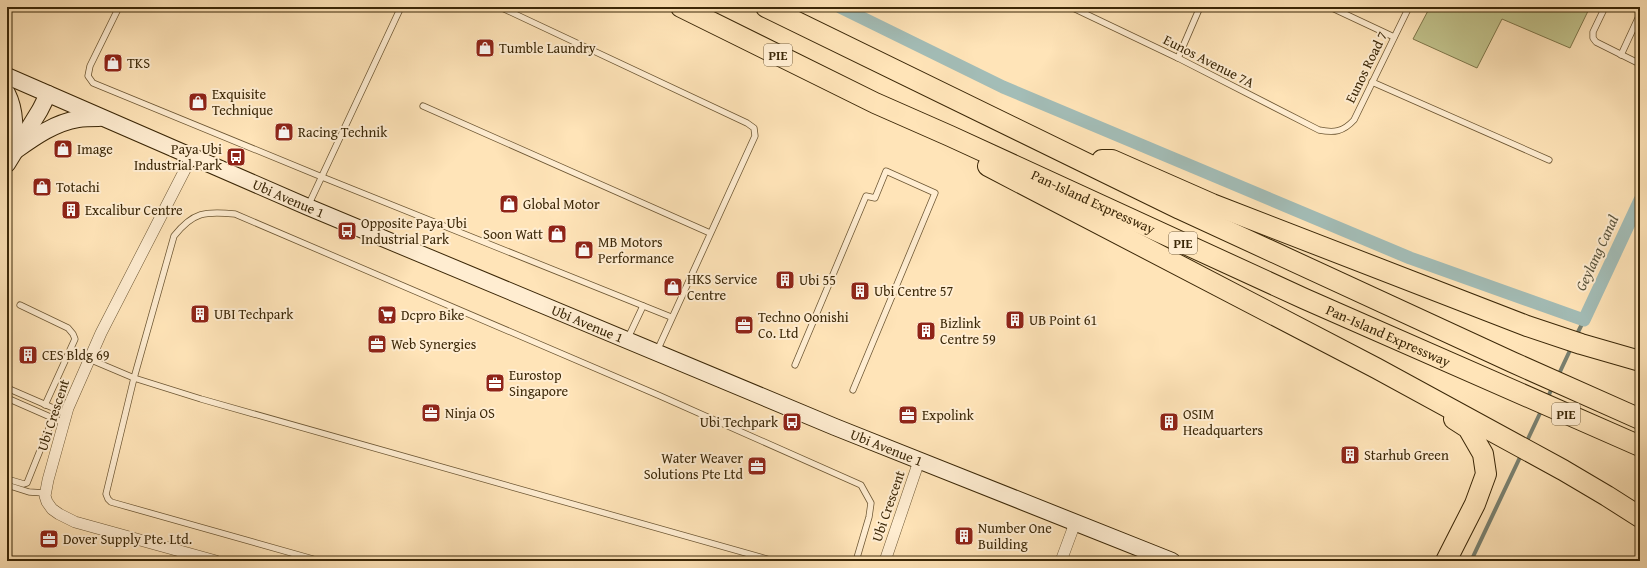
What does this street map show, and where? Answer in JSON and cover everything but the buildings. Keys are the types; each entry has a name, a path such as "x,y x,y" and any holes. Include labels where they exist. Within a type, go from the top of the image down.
{"highway":[{"name":"Pan-Island Expressway","path":"681,7 875,103 1305,299 1640,446"},
{"name":"Pan-Island Expressway","path":"766,7 1187,212 1512,362 1640,419"},
{"path":"875,103 1020,184 1376,368 1607,496 1639,518"},
{"path":"1084,161 1112,160 1212,204 1463,302 1574,342 1640,360"},
{"path":"1376,368 1468,428 1483,454 1486,474 1475,504 1446,561"}],"street":[{"name":"Ubi Avenue 1","path":"7,76 308,207 627,340 657,351 919,461 1172,561"},
{"path":"7,94 12,104 15,131 10,159"},
{"path":"10,159 48,94"},
{"path":"10,159 34,138 59,124 78,119 103,118"},
{"name":"Ubi Crescent","path":"46,492 65,418 89,359 192,156"},
{"name":"Ubi Crescent","path":"885,561 919,461"},
{"path":"46,492 47,502 52,509 75,522 216,561"},
{"path":"1061,561 1075,523"}],"lane":[{"path":"119,7 90,66 88,76 93,83 671,317"},
{"path":"308,207 401,7"},
{"path":"500,7 754,128 755,136 671,317 657,351"},
{"name":"Eunos Avenue 7A","path":"1071,7 1178,58 1319,130 1338,132"},
{"path":"1178,58 1200,7"},
{"path":"1330,7 1394,37"},
{"name":"Eunos Road 7","path":"1338,132 1348,127 1354,120 1409,7"},
{"path":"1605,7 1592,32 1593,38 1621,55 1640,64"},
{"path":"1621,55 1640,14"},
{"path":"1372,82 1549,160"},
{"path":"423,106 710,233"},
{"path":"795,365 866,196 875,198 886,171 935,193 853,390"},
{"path":"320,561 108,500 106,494 134,378 174,236 183,224 194,217 212,212 235,214 658,395 861,485 871,503 869,517 856,561"},
{"path":"20,305 68,328 75,339 45,405"},
{"path":"627,340 643,306"},
{"path":"89,359 134,378 201,399 774,561"},
{"path":"7,388 45,405 65,418"},
{"path":"7,398 53,418 65,418"},
{"path":"7,479 24,484 27,483 53,418"},
{"path":"7,485 29,492 46,492"}],"green space":[{"path":"1430,7 1590,7 1570,48 1502,19 1477,68 1413,39"}],"waterway":[{"name":"Geylang Canal","path":"840,7 1003,87 1410,258 1584,320 1640,200"},
{"path":"1576,336 1584,320"},
{"path":"1558,376 1572,346"},
{"path":"1547,399 1553,386"},
{"path":"1526,443 1542,409"},
{"path":"1471,561 1522,453"}],"place":[{"name":"Tumble Laundry","path":"485,48"},
{"name":"TKS","path":"113,63"},
{"name":"Exquisite Technique","path":"198,102"},
{"name":"Racing Technik","path":"284,132"},
{"name":"Image","path":"63,149"},
{"name":"Paya Ubi Industrial Park","path":"236,157"},
{"name":"Totachi","path":"42,187"},
{"name":"Global Motor","path":"509,204"},
{"name":"Excalibur Centre","path":"71,210"},
{"name":"Opposite Paya Ubi Industrial Park","path":"347,231"},
{"name":"Soon Watt","path":"557,234"},
{"name":"MB Motors Performance","path":"584,250"},
{"name":"Ubi 55","path":"785,280"},
{"name":"HKS Service Centre","path":"673,287"},
{"name":"Ubi Centre 57","path":"860,291"},
{"name":"UBI Techpark","path":"200,314"},
{"name":"Dcpro Bike","path":"387,315"},
{"name":"UB Point 61","path":"1015,320"},
{"name":"Techno Oonishi Co. Ltd","path":"744,325"},
{"name":"Bizlink Centre 59","path":"926,331"},
{"name":"Web Synergies","path":"377,344"},
{"name":"CES Bldg 69","path":"28,355"},
{"name":"Eurostop Singapore","path":"495,383"},
{"name":"Ninja OS","path":"431,413"},
{"name":"Expolink","path":"908,415"},
{"name":"Ubi Techpark","path":"792,422"},
{"name":"OSIM Headquarters","path":"1169,422"},
{"name":"Starhub Green","path":"1350,455"},
{"name":"Water Weaver Solutions Pte Ltd","path":"757,466"},
{"name":"Number One Building","path":"964,536"},
{"name":"Dover Supply Pte. Ltd.","path":"49,539"}]}
